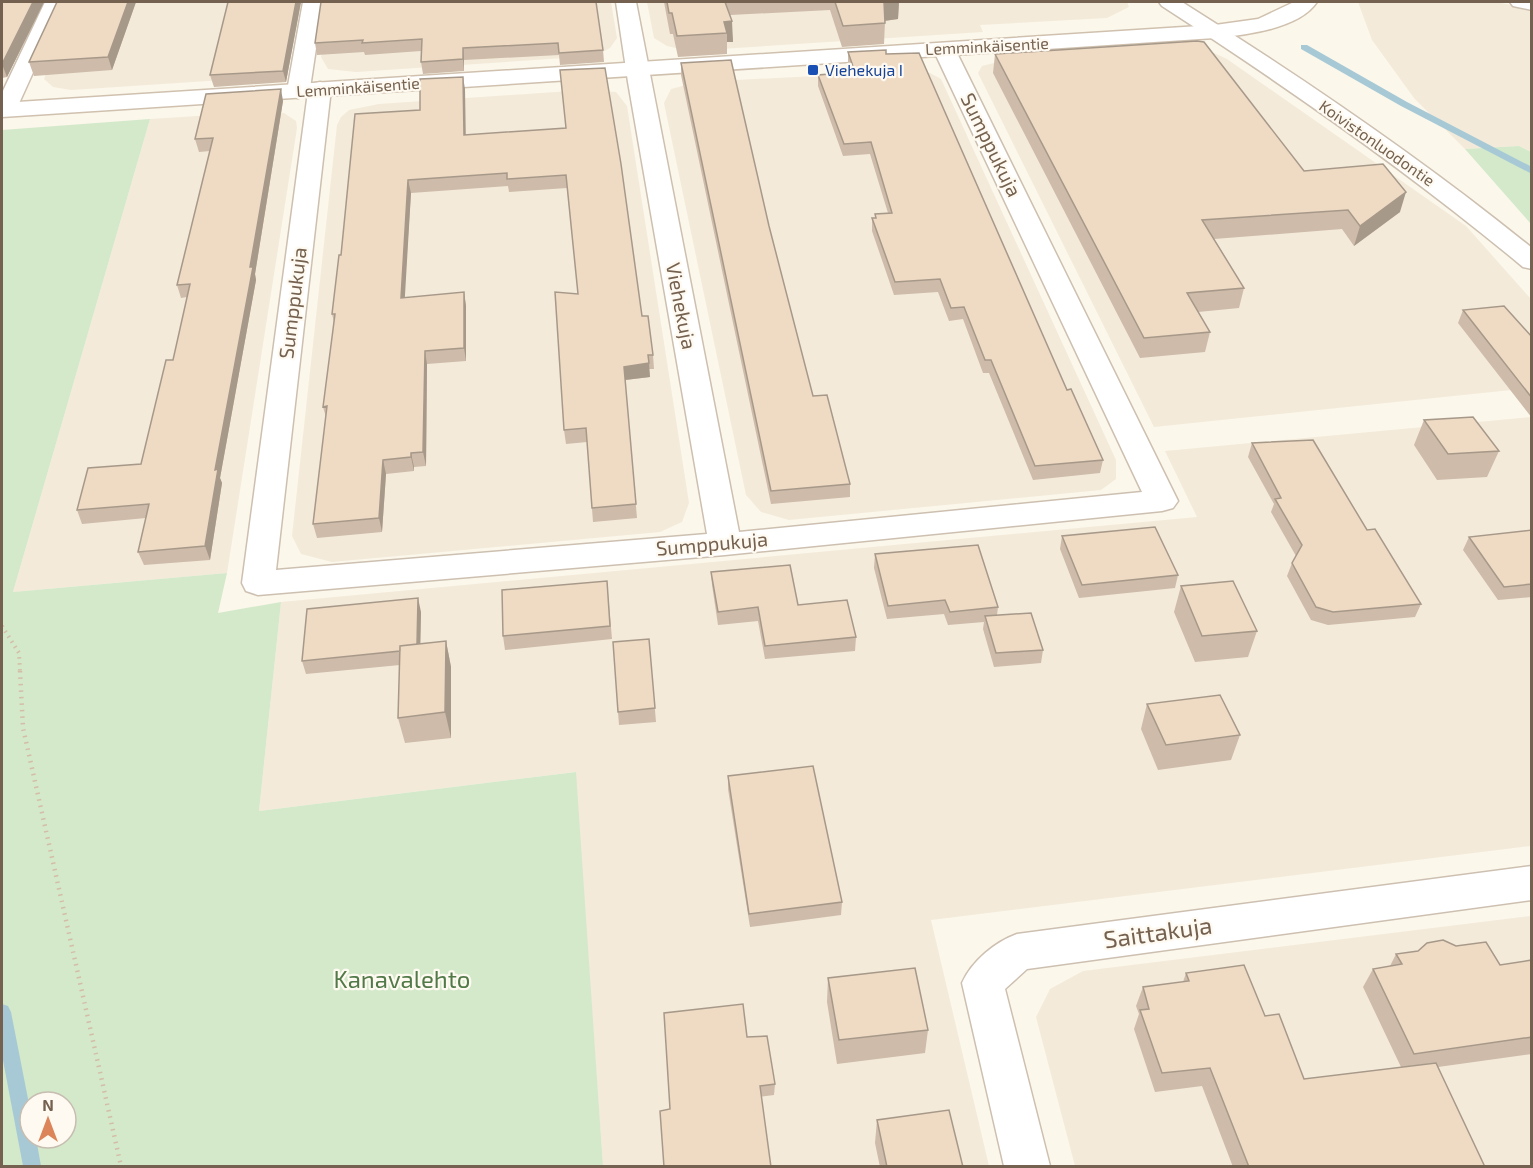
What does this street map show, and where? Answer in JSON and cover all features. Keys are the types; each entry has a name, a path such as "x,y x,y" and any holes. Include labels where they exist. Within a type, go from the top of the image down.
{"street":[{"path":"3,110 55,2"},
{"path":"309,90 313,2"},
{"name":"Viehekuja","path":"626,2 725,544"},
{"name":"Koivistonluodontie","path":"1168,2 1218,31 1472,210 1532,261"},
{"name":"Lemminkäisentie","path":"3,110 1218,31 1257,26 1286,17 1306,2"},
{"path":"1520,2 1532,4"},
{"name":"Sumppukuja","path":"309,90 258,583 725,544 1161,501 944,49"},
{"name":"Saittakuja","path":"1027,1167 982,983 1017,952 1532,883"}],"path":[{"path":"2,626 19,652 23,728 121,1167"}],"shaded area":[{"path":"75,2 296,2 254,78 71,90 53,87 44,79"},
{"path":"330,2 611,2 617,38 610,48 595,56 356,72 328,69 321,57"},
{"path":"647,2 1127,2 1129,7 1107,18 980,25 983,32 689,51 667,46 654,38"},
{"path":"1358,2 1496,2 1531,9 1531,152 1519,146 1465,149 1414,98 1372,40"},
{"path":"1193,50 1212,52 1227,59 1466,226 1531,299 1531,388 1154,427 978,73 982,66 994,63"},
{"path":"913,71 930,73 941,79 1116,460 1116,479 1101,490 789,520 761,512 746,495 664,103 671,89 698,82"},
{"path":"585,90 616,92 627,106 689,503 682,522 660,532 332,562 301,554 292,536 337,125 341,117 349,110 379,104"},
{"path":"259,112 284,113 296,121 297,128 227,573 13,592 150,119"},
{"path":"1531,417 1531,846 931,920 989,1166 603,1166 575,772 259,811 281,602 1197,517 1165,451"},
{"path":"1531,916 1531,1166 1075,1166 1036,1017 1050,989 1083,971"}],"green space":[{"name":"Kanavalehto","path":"150,119 13,592 227,573 218,613 281,602 259,811 576,772 603,1166 2,1166 2,130"},
{"path":"1519,146 1531,152 1531,224 1465,149"}],"building":[{"path":"2,2 33,2 2,64"},
{"path":"57,2 128,2 108,57 29,62"},
{"path":"228,2 296,2 283,71 210,75"},
{"path":"321,2 596,2 603,50 559,53 558,43 463,48 463,59 421,62 422,39 315,43"},
{"path":"667,2 725,2 732,21 724,22 727,33 677,36"},
{"path":"835,2 884,2 885,23 843,26"},
{"path":"1204,42 1304,171 1383,164 1406,192 1360,226 1348,210 1202,220 1244,288 1187,293 1210,332 1144,338 995,54"},
{"path":"886,50 886,54 919,53 1067,390 1071,389 1103,460 1035,466 991,360 985,360 964,307 951,308 940,279 895,282 872,218 876,218 875,214 892,213 871,142 844,144 818,75 855,72 848,52"},
{"path":"731,60 769,226 813,396 827,395 850,484 771,491 681,63"},
{"path":"605,68 642,316 648,316 653,355 648,355 649,363 624,367 636,504 592,508 586,428 564,430 555,292 578,294 566,175 507,179 507,173 408,180 401,298 464,292 464,348 425,351 423,452 411,453 411,457 383,460 379,518 313,524 327,406 323,407 335,314 332,314 339,255 341,255 355,114 420,110 420,79 463,77 464,135 566,128 560,70"},
{"path":"281,89 250,267 253,267 215,470 218,469 205,546 138,552 149,504 77,510 88,468 141,464 166,360 173,360 190,284 177,285 213,138 195,139 206,94"},
{"path":"1504,306 1532,337 1532,398 1463,310"},
{"path":"1473,417 1499,451 1448,454 1424,420"},
{"path":"1313,440 1367,530 1375,529 1421,604 1333,612 1316,607 1292,563 1302,545 1275,499 1281,498 1252,443"},
{"path":"1155,527 1178,575 1082,585 1062,536"},
{"path":"1532,530 1532,584 1504,587 1469,537"},
{"path":"978,545 998,607 950,612 945,600 888,606 875,554"},
{"path":"790,565 798,605 847,600 856,637 765,646 758,607 718,612 711,572"},
{"path":"607,581 610,626 503,636 502,590"},
{"path":"1233,581 1257,631 1202,636 1181,586"},
{"path":"418,598 417,644 400,646 400,651 302,661 307,609"},
{"path":"1031,613 1043,650 996,653 985,616"},
{"path":"649,639 655,708 618,712 613,642"},
{"path":"446,641 445,712 398,718 400,646"},
{"path":"1220,695 1240,735 1166,745 1147,704"},
{"path":"813,766 842,902 749,914 728,776"},
{"path":"1443,940 1456,946 1486,942 1500,965 1532,960 1532,1037 1414,1054 1373,969 1402,964 1396,954 1418,951 1427,943"},
{"path":"1244,965 1265,1016 1279,1014 1304,1079 1436,1063 1485,1167 1249,1167 1210,1068 1162,1073 1140,1010 1149,1009 1143,987 1189,981 1186,973"},
{"path":"915,968 928,1030 839,1040 828,978"},
{"path":"743,1004 747,1037 767,1036 775,1084 760,1086 771,1167 664,1167 660,1111 670,1109 664,1013"},
{"path":"949,1110 963,1167 887,1167 877,1120"}],"waterway":[{"path":"1304,47 1404,104 1532,171"},
{"path":"2,1012 32,1166"}],"place":[{"name":"Viehekuja I","path":"813,70"}]}
